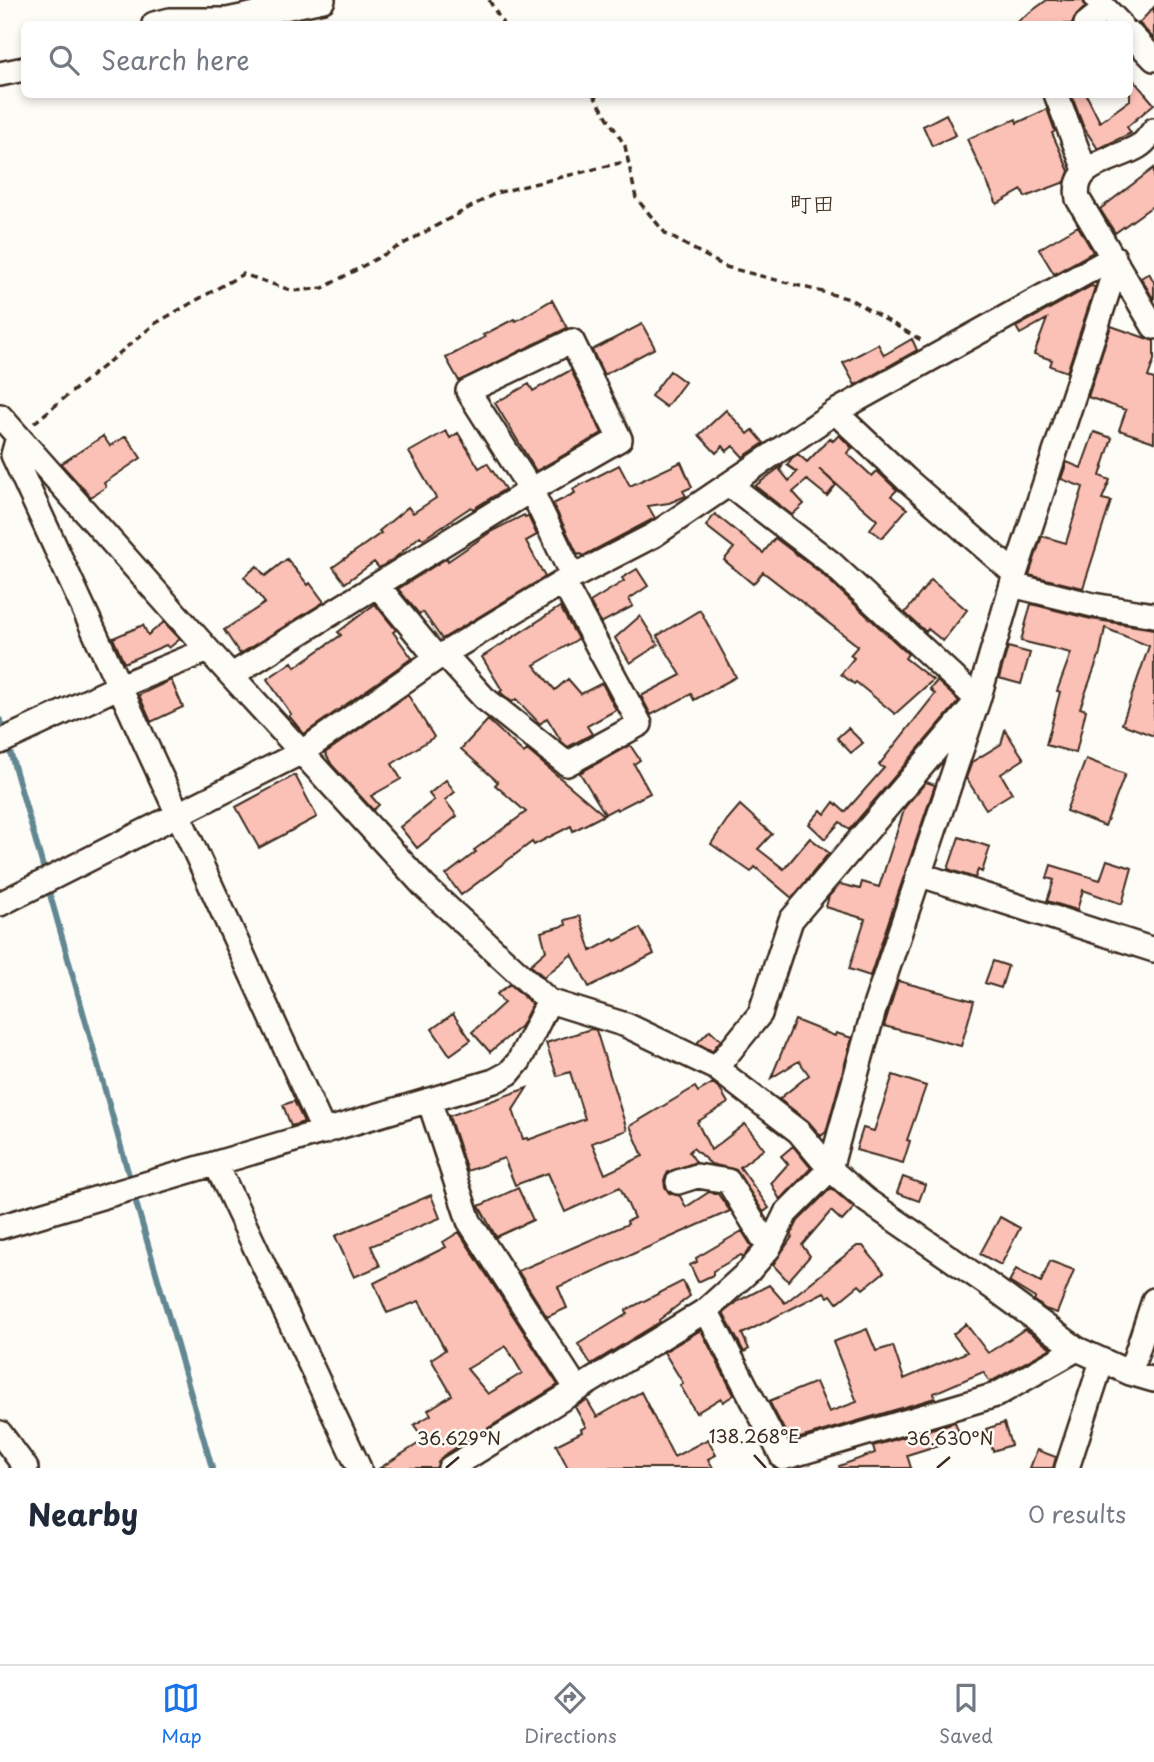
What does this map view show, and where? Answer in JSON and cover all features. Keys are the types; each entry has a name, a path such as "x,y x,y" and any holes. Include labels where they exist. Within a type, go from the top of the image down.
{"street":[{"path":"166,21 227,20 323,0"},
{"path":"1091,21 1107,11"},
{"path":"1133,38 1154,59"},
{"path":"0,74 21,70"},
{"path":"1058,98 1086,170"},
{"path":"1154,130 1142,145 1086,170 1077,182 1079,199 1154,327"},
{"path":"0,904 302,752 440,656 568,579 654,535 835,412 1116,260"},
{"path":"450,1468 706,1310 749,1271 769,1248 786,1213 830,1169 875,1006 978,699 1116,260"},
{"path":"232,675 377,585 531,490 620,439 572,341 468,391 531,490 568,579 640,724 567,764 484,698 440,656 377,585"},
{"path":"835,412 1014,579 1093,604 1154,615"},
{"path":"0,416 208,650 424,886 549,1001 626,1025 716,1068 799,1132 830,1169 866,1200 1077,1349 1130,1373 1154,1380"},
{"path":"18,437 13,455 324,1132"},
{"path":"730,485 830,562 978,699"},
{"path":"0,742 120,686 208,650"},
{"path":"716,1068 760,1014 791,920 978,699"},
{"path":"918,874 1154,950"},
{"path":"0,1227 494,1081 509,1073 519,1061 549,1001"},
{"path":"429,1100 469,1221 577,1389"},
{"path":"216,1164 359,1468"},
{"path":"678,1182 696,1176 728,1181 769,1248"},
{"path":"1130,1373 1154,1300"},
{"path":"706,1310 783,1458 996,1395 1077,1349"},
{"path":"1067,1468 1102,1361"},
{"path":"0,1433 26,1468"}],"path":[{"path":"489,0 501,21"},
{"path":"595,98 625,146 636,198 666,234 726,267 850,299 942,352"},
{"path":"18,437 66,394 156,323 243,274 293,291 323,288 496,193 628,161"}],"building":[{"path":"1047,0 1083,0 1085,7 1074,21 1018,21"},
{"path":"1154,7 1154,39 1139,23"},
{"path":"1133,80 1154,104 1127,127 1131,133 1098,149 1084,128 1073,98 1088,98 1100,122 1133,98"},
{"path":"1047,109 1055,131 1052,133 1069,171 1065,182 1025,197 1022,190 997,204 967,139 1016,119 1017,123"},
{"path":"946,114 956,135 932,146 923,126"},
{"path":"1154,168 1154,205 1115,233 1100,209"},
{"path":"1078,226 1093,252 1054,274 1039,249"},
{"path":"1149,273 1154,282 1154,300 1141,278"},
{"path":"1091,286 1095,287 1067,372 1050,366 1052,360 1034,354 1047,319 1020,334 1016,327"},
{"path":"552,300 567,328 459,381 446,358 485,337 483,335 514,319 516,321"},
{"path":"642,324 655,348 604,375 592,350"},
{"path":"1111,326 1154,341 1154,360 1148,377 1154,379 1154,442 1119,430 1126,410 1088,397"},
{"path":"912,339 917,350 855,385 843,363 878,344 884,355"},
{"path":"571,370 602,433 536,471 495,403 529,384 533,391"},
{"path":"670,371 685,382 666,407 651,396"},
{"path":"726,410 748,434 753,430 764,443 743,457 733,446 727,451 723,446 716,453 699,435"},
{"path":"446,431 450,438 458,433 479,468 487,463 505,489 473,509 471,507 423,539 420,536 379,568 374,562 345,583 333,567 381,533 379,531 408,507 413,513 436,498 409,452"},
{"path":"1094,432 1112,438 1100,476 1110,480 1102,499 1111,501 1083,588 1029,575 1042,536 1066,543 1083,487 1061,479 1067,462 1081,468"},
{"path":"839,435 852,448 847,453 872,476 877,471 897,490 891,496 907,509 882,538 870,529 877,520 819,469 836,485 827,496 807,480 793,492 804,504 792,515 755,486 783,465 780,470 789,481 797,472 787,465 792,458 798,454 807,462 830,438 833,441"},
{"path":"103,436 110,446 126,436 141,458 104,483 106,487 91,497 61,464"},
{"path":"681,462 692,487 683,491 686,496 669,503 648,506 655,518 583,556 578,555 553,504 575,493 573,489 619,465 630,486"},
{"path":"715,514 763,553 775,538 821,573 908,654 905,658 933,680 895,714 856,682 854,684 841,674 854,658 850,655 858,646 763,572 753,584 724,560 734,548 706,526"},
{"path":"524,515 528,516 537,535 526,541 545,577 442,639 423,612 419,614 398,589 447,558 448,561 492,531"},
{"path":"287,559 324,602 240,654 224,630 265,603 244,577 257,566 265,576"},
{"path":"637,569 648,586 629,599 633,606 601,623 590,602 624,581 622,578"},
{"path":"931,580 967,610 943,641 928,629 926,632 905,613"},
{"path":"375,604 396,630 393,632 412,658 304,734 289,716 291,714 267,679 292,662 295,667 341,635 338,632"},
{"path":"1031,604 1091,619 1154,629 1154,736 1122,724 1149,646 1105,628 1100,653 1080,708 1086,710 1076,753 1046,745 1060,692 1057,691 1071,653 1021,641"},
{"path":"560,607 578,639 534,665 555,690 568,679 581,694 602,683 616,710 587,726 592,734 568,747 547,718 540,724 516,699 512,702 500,692 502,690 482,657"},
{"path":"700,610 736,677 694,700 691,694 651,715 641,696 681,675 657,636"},
{"path":"640,616 658,645 630,663 615,638"},
{"path":"164,622 180,639 169,648 166,645 124,663 113,638 143,625 148,635"},
{"path":"1008,647 1030,653 1021,684 999,678"},
{"path":"171,680 183,707 151,722 139,695"},
{"path":"937,681 959,701 849,830 840,822 825,839 809,824 821,810 825,814 834,802 845,812 884,768 879,765 935,694 930,689"},
{"path":"408,695 434,737 392,764 401,779 371,796 379,805 373,810 332,765 325,753"},
{"path":"488,720 524,753 527,750 604,815 573,831 571,826 534,845 532,842 461,895 446,875 476,852 474,850 526,812 495,785 498,782 461,749"},
{"path":"848,728 863,743 851,753 837,738"},
{"path":"1005,730 1024,759 1001,774 1012,793 986,809 966,778 972,762 1001,744"},
{"path":"630,745 640,760 634,764 650,793 605,814 580,773"},
{"path":"1086,759 1125,774 1105,826 1066,811"},
{"path":"295,775 317,817 259,848 236,807"},
{"path":"446,780 455,792 445,800 457,816 417,848 400,827 434,800 429,794"},
{"path":"926,782 935,785 870,976 849,969 865,919 826,907 829,896 840,884 860,889 862,882 879,887 905,807"},
{"path":"740,805 772,834 758,849 784,869 810,838 829,853 792,898 755,867 751,872 711,844"},
{"path":"959,837 990,847 982,872 978,870 975,878 948,869"},
{"path":"1107,860 1132,868 1122,904 1083,890 1077,910 1047,901 1054,880 1047,878 1051,865 1100,880"},
{"path":"580,916 591,951 640,928 654,954 589,987 572,954 544,977 530,965 546,951 541,932 566,925 565,920"},
{"path":"993,961 1008,966 1001,988 985,983"},
{"path":"898,981 974,1001 961,1046 884,1026"},
{"path":"510,984 532,1004 521,1026 490,1052 472,1032 504,1003 497,994"},
{"path":"453,1014 471,1040 450,1055 432,1029"},
{"path":"795,1020 835,1036 836,1033 852,1038 826,1132 821,1136 808,1121 779,1099 809,1075 799,1061 771,1078"},
{"path":"591,1029 596,1030 627,1130 592,1143 605,1174 643,1156 630,1126 695,1087 698,1092 713,1083 728,1103 697,1122 711,1150 745,1124 764,1149 740,1167 769,1208 764,1212 762,1210 736,1170 711,1164 693,1148 689,1152 696,1162 668,1172 664,1180 665,1187 669,1193 680,1196 686,1207 709,1192 718,1194 730,1211 558,1287 567,1308 547,1317 518,1271 628,1224 627,1221 634,1218 620,1187 565,1212 548,1173 515,1185 504,1158 467,1171 449,1116 527,1088 513,1110 523,1139 528,1140 585,1119 570,1072 557,1076 546,1043"},
{"path":"710,1030 721,1040 712,1051 697,1043"},
{"path":"893,1075 926,1086 907,1140 910,1141 903,1163 856,1150 863,1128 874,1131"},
{"path":"294,1101 304,1122 291,1126 283,1105"},
{"path":"793,1146 811,1168 780,1200 771,1183 788,1164 781,1156"},
{"path":"903,1177 925,1185 919,1201 897,1193"},
{"path":"518,1188 533,1220 496,1237 479,1206"},
{"path":"831,1188 854,1208 842,1221 831,1211 802,1245 810,1256 788,1281 773,1265 792,1237 798,1221"},
{"path":"431,1195 440,1218 371,1246 380,1266 354,1277 335,1236"},
{"path":"1000,1217 1020,1228 1001,1265 980,1254"},
{"path":"742,1231 752,1247 743,1257 741,1255 698,1282 690,1265 697,1262 696,1258"},
{"path":"459,1232 558,1385 443,1456 436,1468 380,1468 424,1440 414,1425 431,1415 428,1410 452,1395 431,1359 445,1350 419,1301 387,1313 374,1283 446,1247 443,1242","holes":["506,1346 522,1373 488,1394 467,1369"]},
{"path":"857,1246 863,1246 884,1272 863,1289 859,1285 837,1303 831,1295 828,1297 824,1292 742,1334 749,1349 744,1352 723,1313 738,1301 769,1285 785,1303"},
{"path":"1050,1261 1074,1270 1057,1313 1045,1309 1035,1298 1009,1282 1016,1269 1041,1282"},
{"path":"683,1281 690,1296 659,1320 660,1322 591,1364 578,1344 627,1314 626,1310"},
{"path":"966,1324 988,1353 1025,1329 1051,1348 990,1382 983,1372 934,1393 935,1398 790,1441 769,1401 816,1382 829,1412 857,1402 833,1342 867,1329 876,1351 893,1346 904,1379 967,1352 953,1334"},
{"path":"701,1330 734,1395 723,1402 721,1398 696,1413 680,1385 683,1383 664,1352"},
{"path":"641,1392 674,1457 708,1439 716,1455 708,1459 713,1468 568,1468 556,1445 582,1432 581,1429 586,1427 575,1407 587,1400 597,1417"},
{"path":"955,1422 961,1438 907,1455 911,1468 839,1466 875,1453 873,1446"},
{"path":"1004,1423 1011,1445 993,1451 986,1429"},
{"path":"1037,1450 1056,1457 1053,1468 1030,1468"}],"waterway":[{"path":"0,720 2,726"},
{"path":"9,748 44,870"},
{"path":"49,891 130,1179"},
{"path":"135,1199 212,1468"}],"district":[{"name":"町田","path":"812,202"}]}
